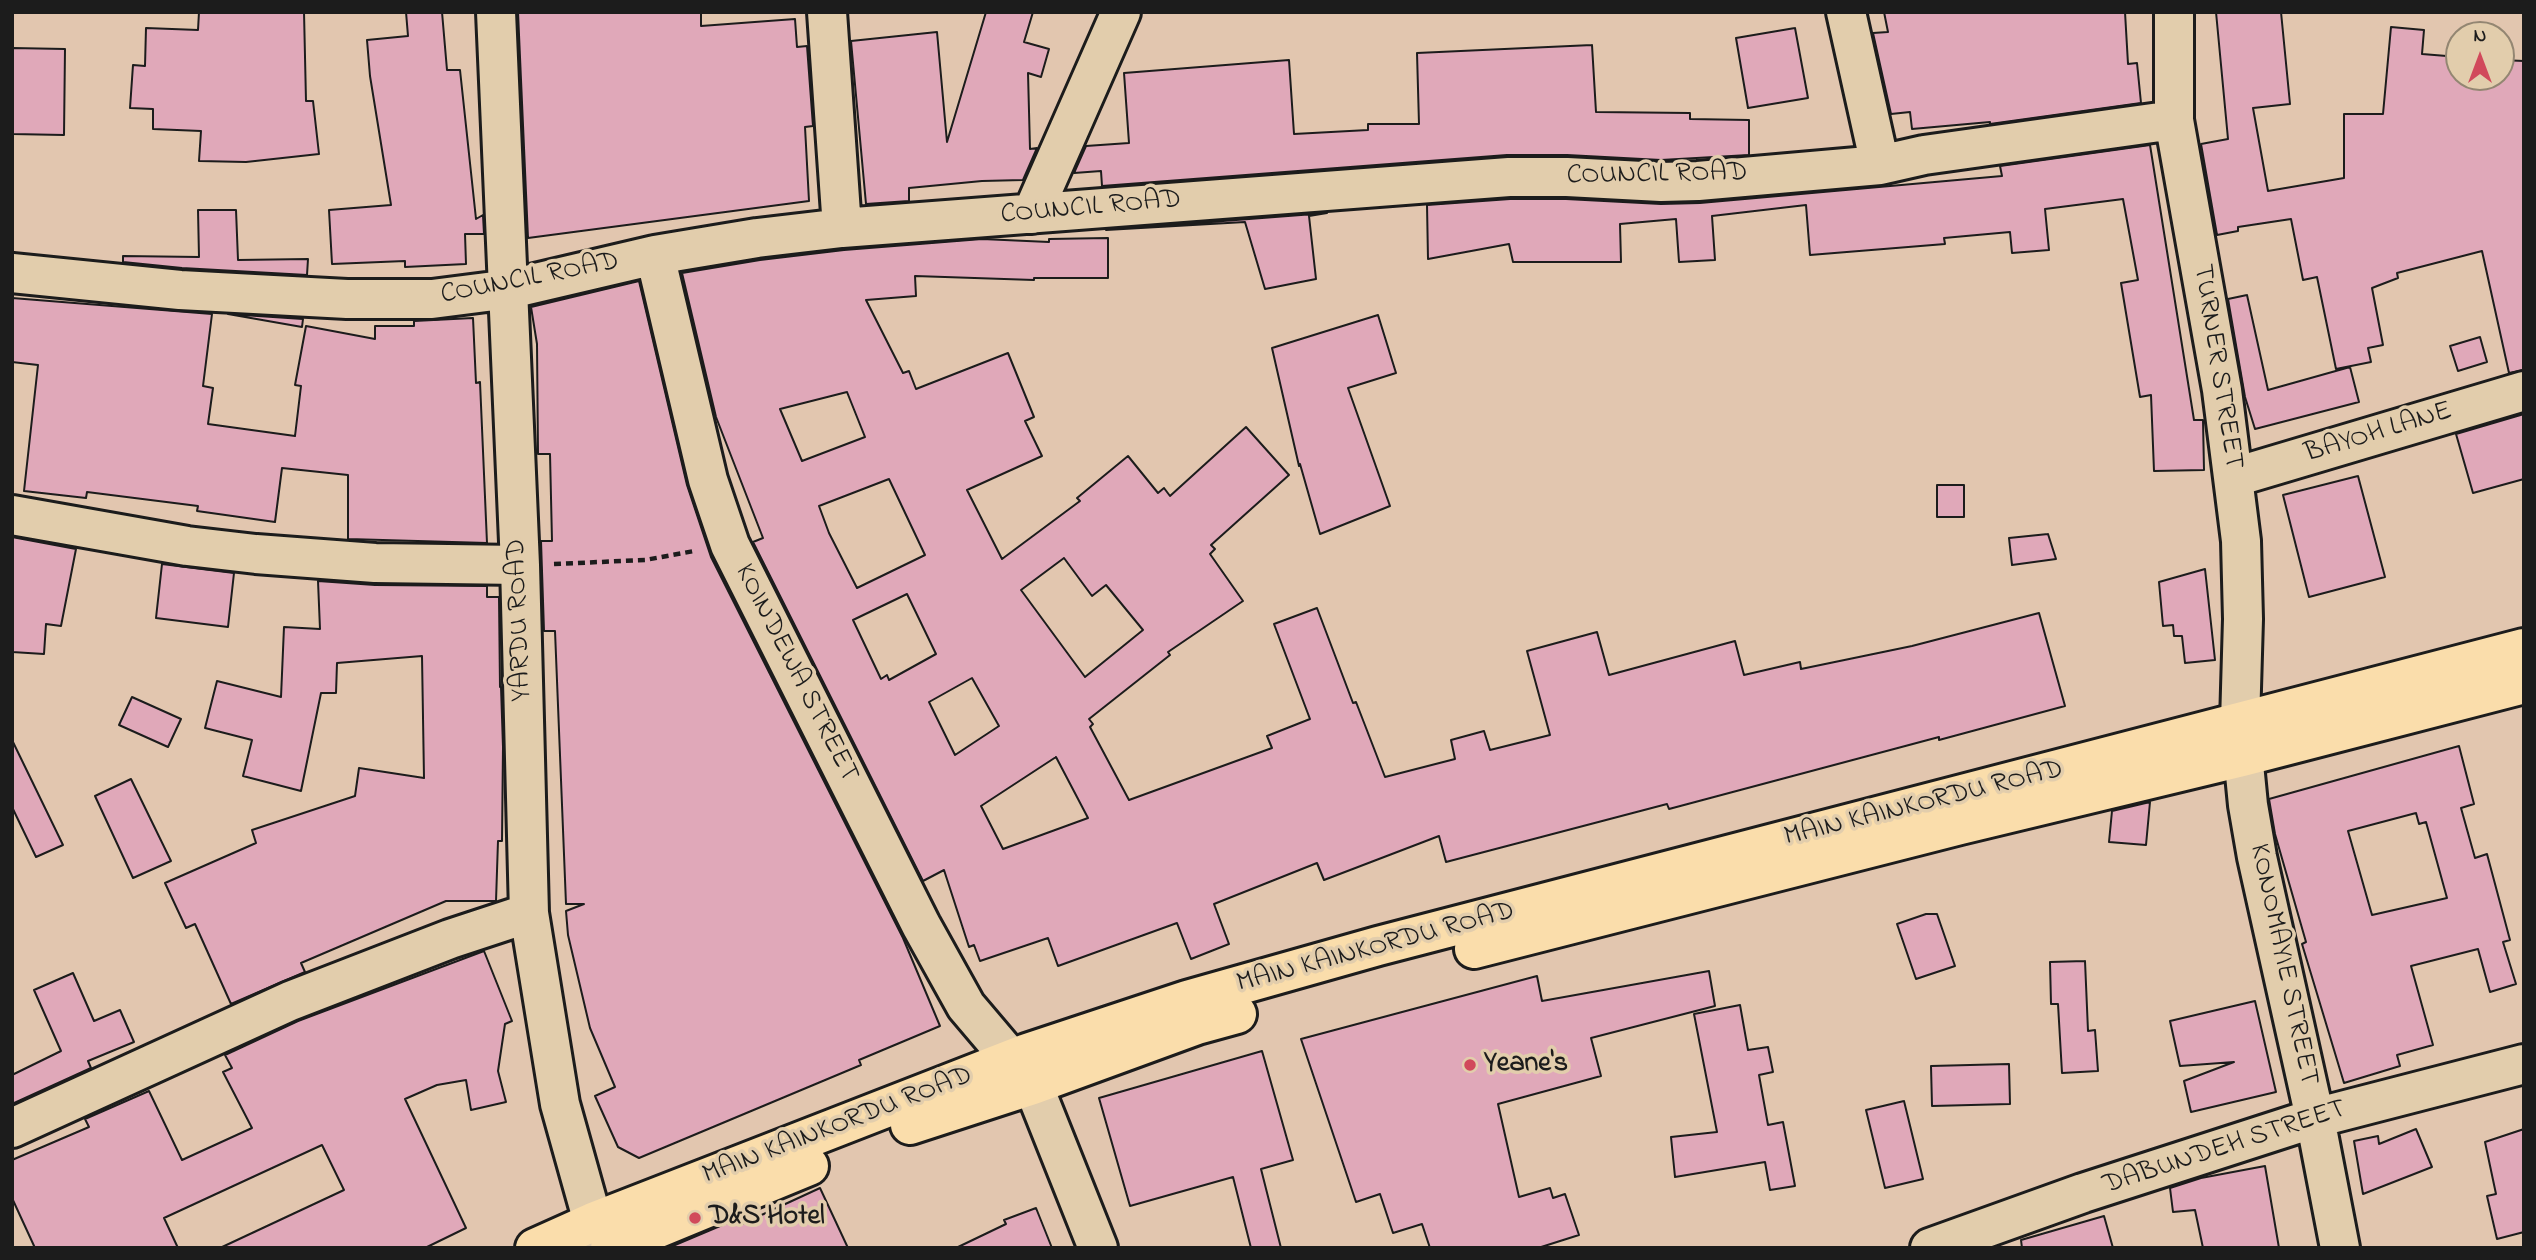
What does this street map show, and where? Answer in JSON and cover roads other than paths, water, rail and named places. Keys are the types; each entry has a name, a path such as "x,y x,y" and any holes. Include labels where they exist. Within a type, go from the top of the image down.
{"main road":[{"path":"535,1248 600,1239 905,1127 1023,1072 1385,972 1960,825 2241,740 2524,648"},
{"path":"2241,740 2524,684"}],"street":[{"name":"YARDU ROAD","path":"496,12 510,289 529,914 559,1104 600,1239"},
{"path":"827,12 842,228"},
{"path":"1032,214 1121,12"},
{"path":"1846,12 1880,165"},
{"name":"TURNER STREET","path":"2174,12 2174,120 2222,390 2241,541 2241,740"},
{"name":"COUNCIL ROAD","path":"12,273 180,290 347,299 432,299 510,289 655,255 757,238 842,228 1508,177 1698,181 1880,165 1924,155 2174,120"},
{"name":"KOINDEWA STREET","path":"655,255 708,480 730,545 921,925 966,1006 1023,1072 1098,1248"},
{"name":"BAYOH LANE","path":"2235,477 2524,391"},
{"path":"12,515 175,544 256,554 374,563 520,565"},
{"name":"KONOMAYIE STREET","path":"2241,740 2257,857 2315,1118 2340,1248"},
{"path":"12,1128 290,1001 450,939 529,914"},
{"name":"DABUNDEH STREET","path":"1930,1248 2083,1193 2315,1118 2524,1064"}],"place":[{"name":"Yeane's","path":"1470,1065"},
{"name":"D&S Hotel","path":"695,1218"}]}
